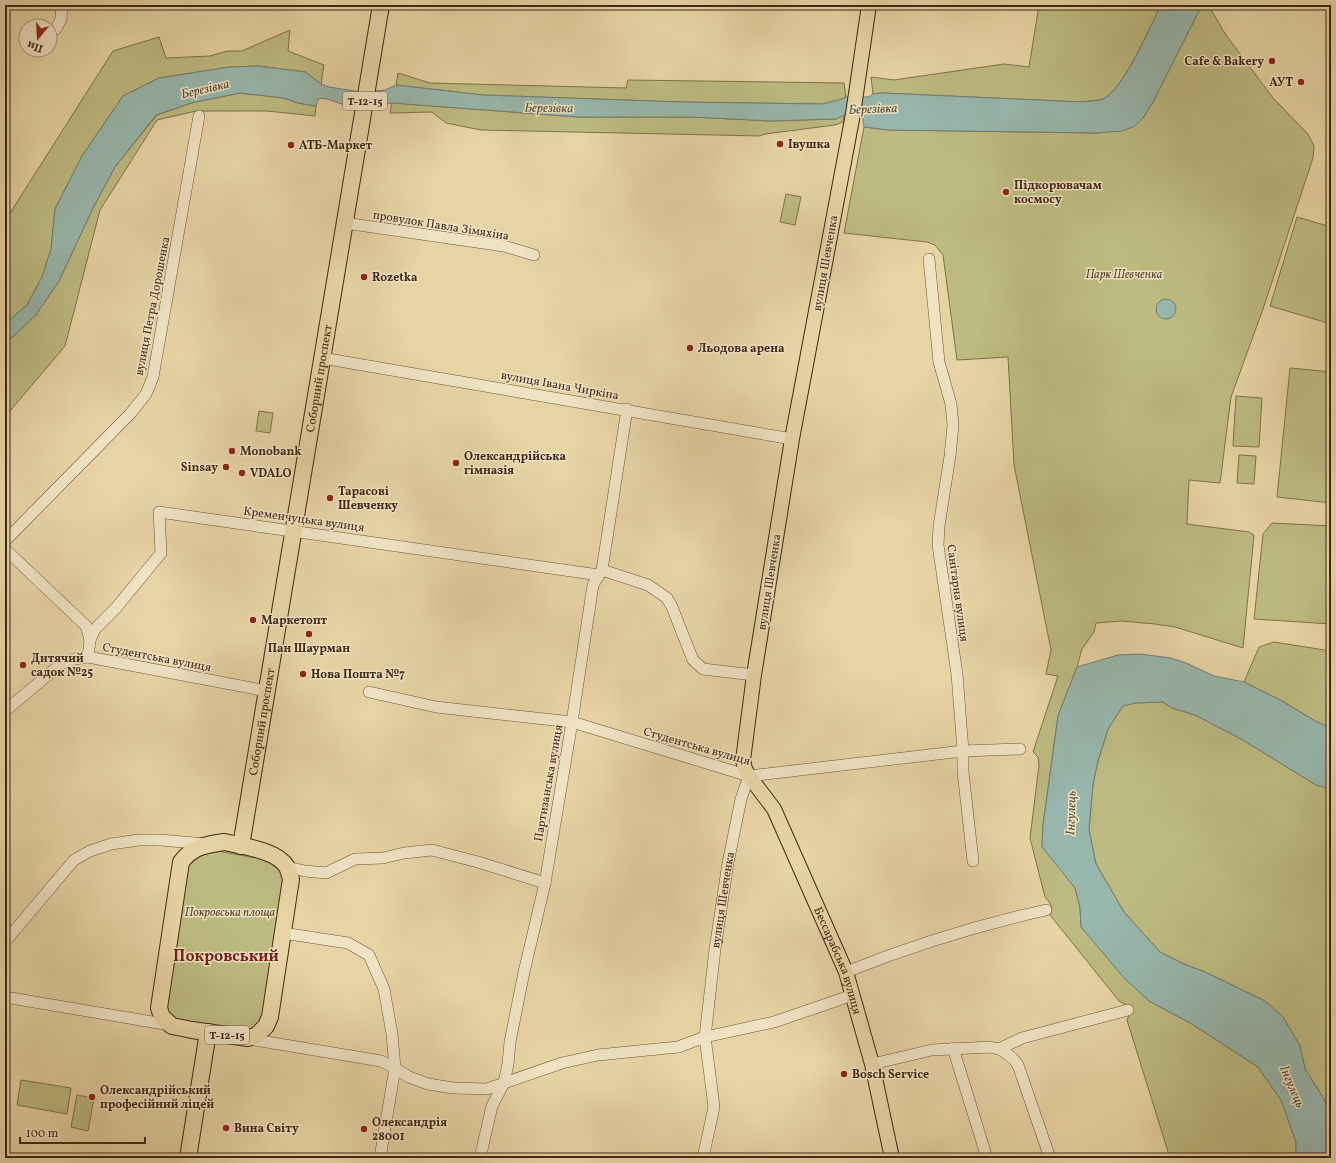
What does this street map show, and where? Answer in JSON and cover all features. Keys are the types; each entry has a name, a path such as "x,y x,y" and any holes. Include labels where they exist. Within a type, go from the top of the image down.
{"highway":[{"name":"Соборний проспект","path":"241,846 381,5"},
{"path":"172,1026 162,1017 159,1008 181,862 187,853 196,848 224,842 259,849 279,859 287,867"},
{"name":"Т-12-15","path":"172,1026 248,1038 257,1035 266,1026 270,1017 291,879 287,867"},
{"name":"Т-12-15","path":"188,1158 208,1032"}],"main road":[{"name":"вулиця Шевченка","path":"749,776 745,769 743,760 754,675 792,439 853,114 869,5"},
{"name":"Бессарабська вулиця","path":"749,776 774,809 846,972 872,1064 892,1158"}],"street":[{"path":"58,25 61,19 62,5"},
{"name":"вулиця Петра Дорошенка","path":"5,542 130,414 146,394 153,377 199,116"},
{"name":"провулок Павла Зімяхіна","path":"345,223 504,246 534,255"},
{"name":"Санітарна вулиця","path":"929,259 939,362 951,404 953,425 950,456 939,526 938,545 957,674 963,751 963,772 973,861"},
{"name":"вулиця Івана Чиркіна","path":"322,358 627,409 792,439"},
{"name":"Партизанська вулиця","path":"480,1158 492,1106 504,1083 508,1064 510,1042 524,972 545,883 593,584 600,572 627,409"},
{"name":"Кременчуцька вулиця","path":"90,640 95,629 116,608 161,553 160,512 600,572 648,585 667,598 693,660 703,669 754,675"},
{"name":"Студентська вулиця","path":"5,549 86,626 90,640 88,657 267,691"},
{"path":"5,711 61,664 74,658 88,657"},
{"name":"Студентська вулиця","path":"369,692 436,707 572,722 749,776 963,751 1020,748"},
{"name":"вулиця Шевченка","path":"703,1158 714,1107 705,1037 715,949 728,863 741,799 749,776"},
{"path":"5,942 74,860 90,851 111,844 140,840 210,844"},
{"path":"287,867 304,872 326,873 356,860 383,858 404,853 432,850 478,862 545,883"},
{"path":"846,972 903,950 980,926 1046,910"},
{"path":"283,933 348,943 369,955 384,989 392,1034 395,1068 380,1158"},
{"path":"248,1038 381,1061 395,1068 409,1078 428,1084 453,1088 487,1089 562,1063 598,1055 678,1047 705,1037 774,1022 853,995"},
{"path":"5,998 172,1026"},
{"path":"999,1049 1022,1038 1128,1010"},
{"path":"872,1064 932,1050 953,1048 990,1047 1007,1053 1018,1065 1050,1158"},
{"path":"953,1048 987,1158"}],"green space":[{"path":"1039,5 1161,5 1128,71 1111,93 1103,99 1082,102 883,93 873,94 871,77 894,80 1004,64 1029,67"},
{"name":"Парк Шевченка","path":"1202,5 1208,5 1226,35 1273,98 1308,134 1314,146 1313,158 1263,309 1231,397 1220,483 1189,480 1187,524 1249,532 1254,535 1243,648 1175,627 1121,621 1096,623 1094,632 1082,649 1077,667 1058,716 1043,825 1042,846 1075,888 1080,907 1081,927 1149,1001 1192,1024 1258,1067 1281,1100 1296,1142 1296,1158 1170,1158 1127,1020 1131,1011 1130,1007 1119,1001 1050,915 1050,903 1045,897 1030,838 1039,765 1038,757 1033,752 1058,676 1046,674 1051,650 1014,465 1008,357 957,360 943,255 935,245 927,242 844,233 864,127 889,130 1097,133 1135,126 1143,118 1153,102"},
{"path":"290,30 288,51 324,65 321,84 305,72 259,66 230,67 159,78 123,96 82,156 55,209 51,249 42,277 27,305 5,324 5,221 113,51 159,37 166,58 210,56 227,51 242,51"},
{"path":"398,73 430,83 626,88 628,80 844,83 846,97 822,104 681,102 483,95 396,85"},
{"path":"240,93 284,98 298,103 316,106 315,116 267,111 196,111 157,120 100,210 65,346 5,417 5,344 35,316 59,281 94,206 115,167 157,115 191,103"},
{"path":"392,103 578,117 693,117 770,121 836,119 844,115 843,122 835,125 765,134 760,136 481,130 446,123 432,112 390,113"},
{"path":"786,194 801,197 795,225 780,222"},
{"path":"1297,217 1331,227 1331,324 1270,306"},
{"path":"1290,368 1331,372 1331,503 1277,497"},
{"path":"1236,396 1262,398 1259,447 1233,446"},
{"path":"259,411 273,413 270,433 256,431"},
{"path":"1239,455 1256,456 1254,484 1237,483"},
{"path":"1272,523 1331,526 1331,624 1254,619 1263,534"},
{"path":"1274,642 1331,651 1331,728 1315,721 1282,701 1244,682 1259,647"},
{"path":"1163,702 1172,708 1195,715 1243,740 1316,785 1331,789 1331,1117 1324,1099 1305,1069 1300,1046 1283,1017 1265,1001 1160,952 1124,912 1096,864 1089,830 1093,784 1098,761 1108,729 1123,706 1135,703"},
{"name":"Покровська площа","path":"208,849 277,862 285,870 266,1016 257,1028 245,1034 177,1023 168,1013 164,1002 184,864"},
{"path":"21,1080 71,1088 67,1114 17,1105"},
{"path":"77,1095 94,1098 88,1131 71,1127"}],"water":[{"name":"Березівка","path":"1161,5 1202,5 1153,102 1143,118 1135,126 1122,131 1097,133 889,130 864,127 862,114 849,111 836,119 770,121 693,117 578,117 392,103 371,107 351,107 327,99 319,98 316,106 298,103 284,98 240,93 191,103 156,115 115,167 94,206 59,281 35,316 5,344 5,324 27,305 42,277 51,249 55,209 82,156 123,96 159,78 230,67 259,66 305,72 321,84 329,87 361,92 385,90 396,85 483,95 681,102 822,104 846,97 869,97 873,94 883,93 1082,102 1096,101 1103,99 1111,93 1128,71 1144,42"},
{"path":"1162,299 1170,299 1176,305 1176,313 1170,319 1162,319 1156,313 1156,305"},
{"name":"Інгулець","path":"1140,654 1171,658 1214,676 1244,682 1282,701 1315,721 1331,728 1331,789 1316,785 1243,740 1195,715 1172,708 1163,702 1135,703 1123,706 1108,729 1098,761 1093,784 1089,830 1096,864 1124,912 1160,952 1265,1001 1283,1017 1300,1046 1305,1069 1324,1099 1331,1117 1331,1158 1296,1158 1296,1142 1281,1100 1258,1067 1192,1024 1149,1001 1125,979 1081,927 1080,907 1075,888 1042,847 1043,825 1058,716 1077,667 1118,655"}],"place":[{"name":"Cafe & Bakery","path":"1272,61"},
{"name":"АУТ","path":"1301,82"},
{"name":"Івушка","path":"780,144"},
{"name":"АТБ-Маркет","path":"291,145"},
{"name":"Підкорювачам космосу","path":"1006,192"},
{"name":"Rozetka","path":"364,277"},
{"name":"Льодова арена","path":"690,348"},
{"name":"Monobank","path":"232,451"},
{"name":"Олександрійська гімназія","path":"456,463"},
{"name":"Sinsay","path":"226,467"},
{"name":"VDALO","path":"242,473"},
{"name":"Тарасові Шевченку","path":"330,498"},
{"name":"Маркетопт","path":"253,620"},
{"name":"Пан Шаурман","path":"309,634"},
{"name":"Дитячий садок №25","path":"23,665"},
{"name":"Нова Пошта №7","path":"303,674"},
{"name":"Bosch Service","path":"844,1074"},
{"name":"Олександрійський професійний ліцей","path":"92,1097"},
{"name":"Вина Світу","path":"226,1128"},
{"name":"Олександрія 28001","path":"364,1129"}],"district":[{"name":"Покровський","path":"226,955"}]}
